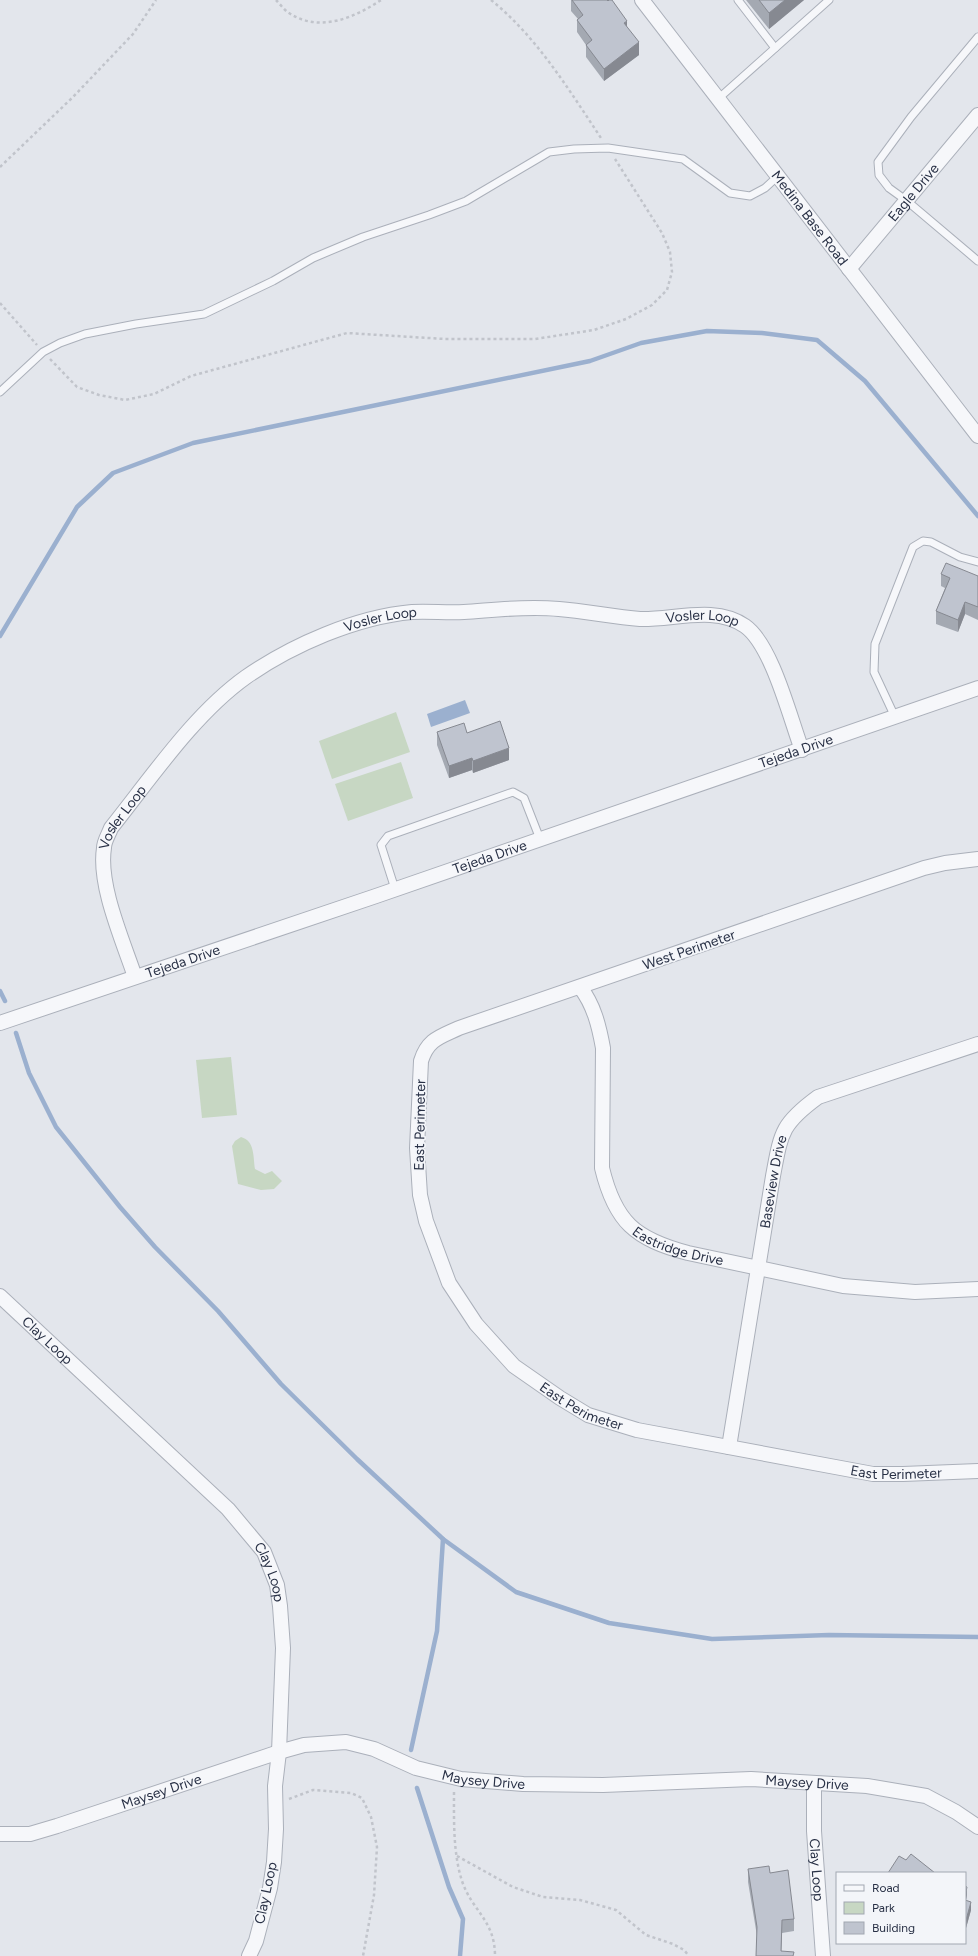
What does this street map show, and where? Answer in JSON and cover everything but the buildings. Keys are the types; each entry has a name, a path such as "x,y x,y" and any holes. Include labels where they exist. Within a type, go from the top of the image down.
{"street":[{"name":"Medina Base Road","path":"642,0 978,436"},
{"name":"Eagle Drive","path":"849,269 978,115"},
{"name":"Vosler Loop","path":"135,977 105,879 102,862 104,846 112,828 201,716 222,696 246,677 299,646 350,626 379,618 413,612 446,613 526,608 557,609 640,619 694,615 729,618 743,625 753,633 763,648 772,666 802,750"},
{"name":"Tejeda Drive","path":"0,1023 540,840 978,688"},
{"name":"West Perimeter","path":"421,1068 424,1050 430,1042 459,1028 924,868 944,863 978,859"},
{"name":"Eastridge Drive","path":"580,987 589,999 599,1029 603,1048 602,1168 613,1202 623,1219 639,1234 663,1246 843,1286 875,1290 914,1292 978,1289"},
{"name":"Baseview Drive","path":"729,1447 773,1176 781,1136 787,1125 799,1111 818,1097 978,1044"},
{"name":"East Perimeter","path":"421,1068 417,1148 420,1196 426,1222 449,1283 476,1324 514,1366 560,1398 588,1415 636,1430 873,1474 978,1471"},
{"name":"Clay Loop","path":"0,1296 228,1509 264,1552 277,1585 283,1648 279,1752 275,1786 276,1836 270,1888 256,1941 249,1956"},
{"name":"Maysey Drive","path":"0,1834 30,1834 304,1745 346,1742 374,1750 416,1768 454,1777 523,1784 602,1785 751,1779 867,1786 926,1796 956,1812 978,1827"},
{"name":"Clay Loop","path":"814,1784 814,1831 823,1956"}],"lane":[{"path":"738,0 775,48"},
{"path":"719,98 829,0"},
{"path":"978,37 911,117 878,162 879,176 889,188 907,201 978,261"},
{"path":"0,392 43,352 60,343 85,334 136,324 204,314 273,281 313,258 363,236 429,215 466,201 550,152 574,149 608,148 683,159 730,193 750,196 765,188 778,176"},
{"path":"895,717 874,672 875,644 914,547 923,541 931,542 960,557 978,562"},
{"path":"395,889 381,845 388,836 514,792 520,794 524,798 540,840"}],"path":[{"path":"0,167 73,97 133,34 156,0"},
{"path":"276,0 287,13 301,20 317,23 340,20 363,12 380,0"},
{"path":"0,304 77,387 99,395 125,400 154,394 191,376 347,333 446,339 535,339 594,330 626,319 652,305 667,290 672,272 670,252 662,232 562,80 534,44 506,12 491,0"},
{"path":"454,1777 457,1856 462,1882 474,1905 489,1925 495,1944 495,1956"},
{"path":"276,1803 295,1798 313,1790 351,1793 362,1798 371,1817 377,1848 374,1895 363,1956"},
{"path":"457,1856 520,1889 543,1897 580,1900 616,1910 646,1935 672,1944 684,1950 689,1956"}],"green space":[{"path":"396,712 410,752 332,779 319,741"},
{"path":"401,762 413,798 348,821 335,784"},
{"path":"231,1057 237,1115 202,1118 196,1060"},
{"path":"241,1137 246,1139 251,1145 255,1169 265,1174 272,1171 282,1181 274,1189 261,1190 238,1184 232,1146 235,1141"}],"water":[{"path":"465,700 470,713 431,727 427,714"}],"waterway":[{"path":"0,636 77,507 113,473 193,443 590,361 641,343 707,331 762,333 817,340 865,381 978,516"},
{"path":"0,991 5,1001"},
{"path":"16,1033 29,1073 56,1127 120,1207 155,1247 218,1311 281,1384 357,1459 443,1539 516,1592 609,1623 712,1639 829,1635 978,1637"},
{"path":"411,1750 437,1631 443,1539"},
{"path":"417,1788 449,1887 463,1919 460,1956"}]}
